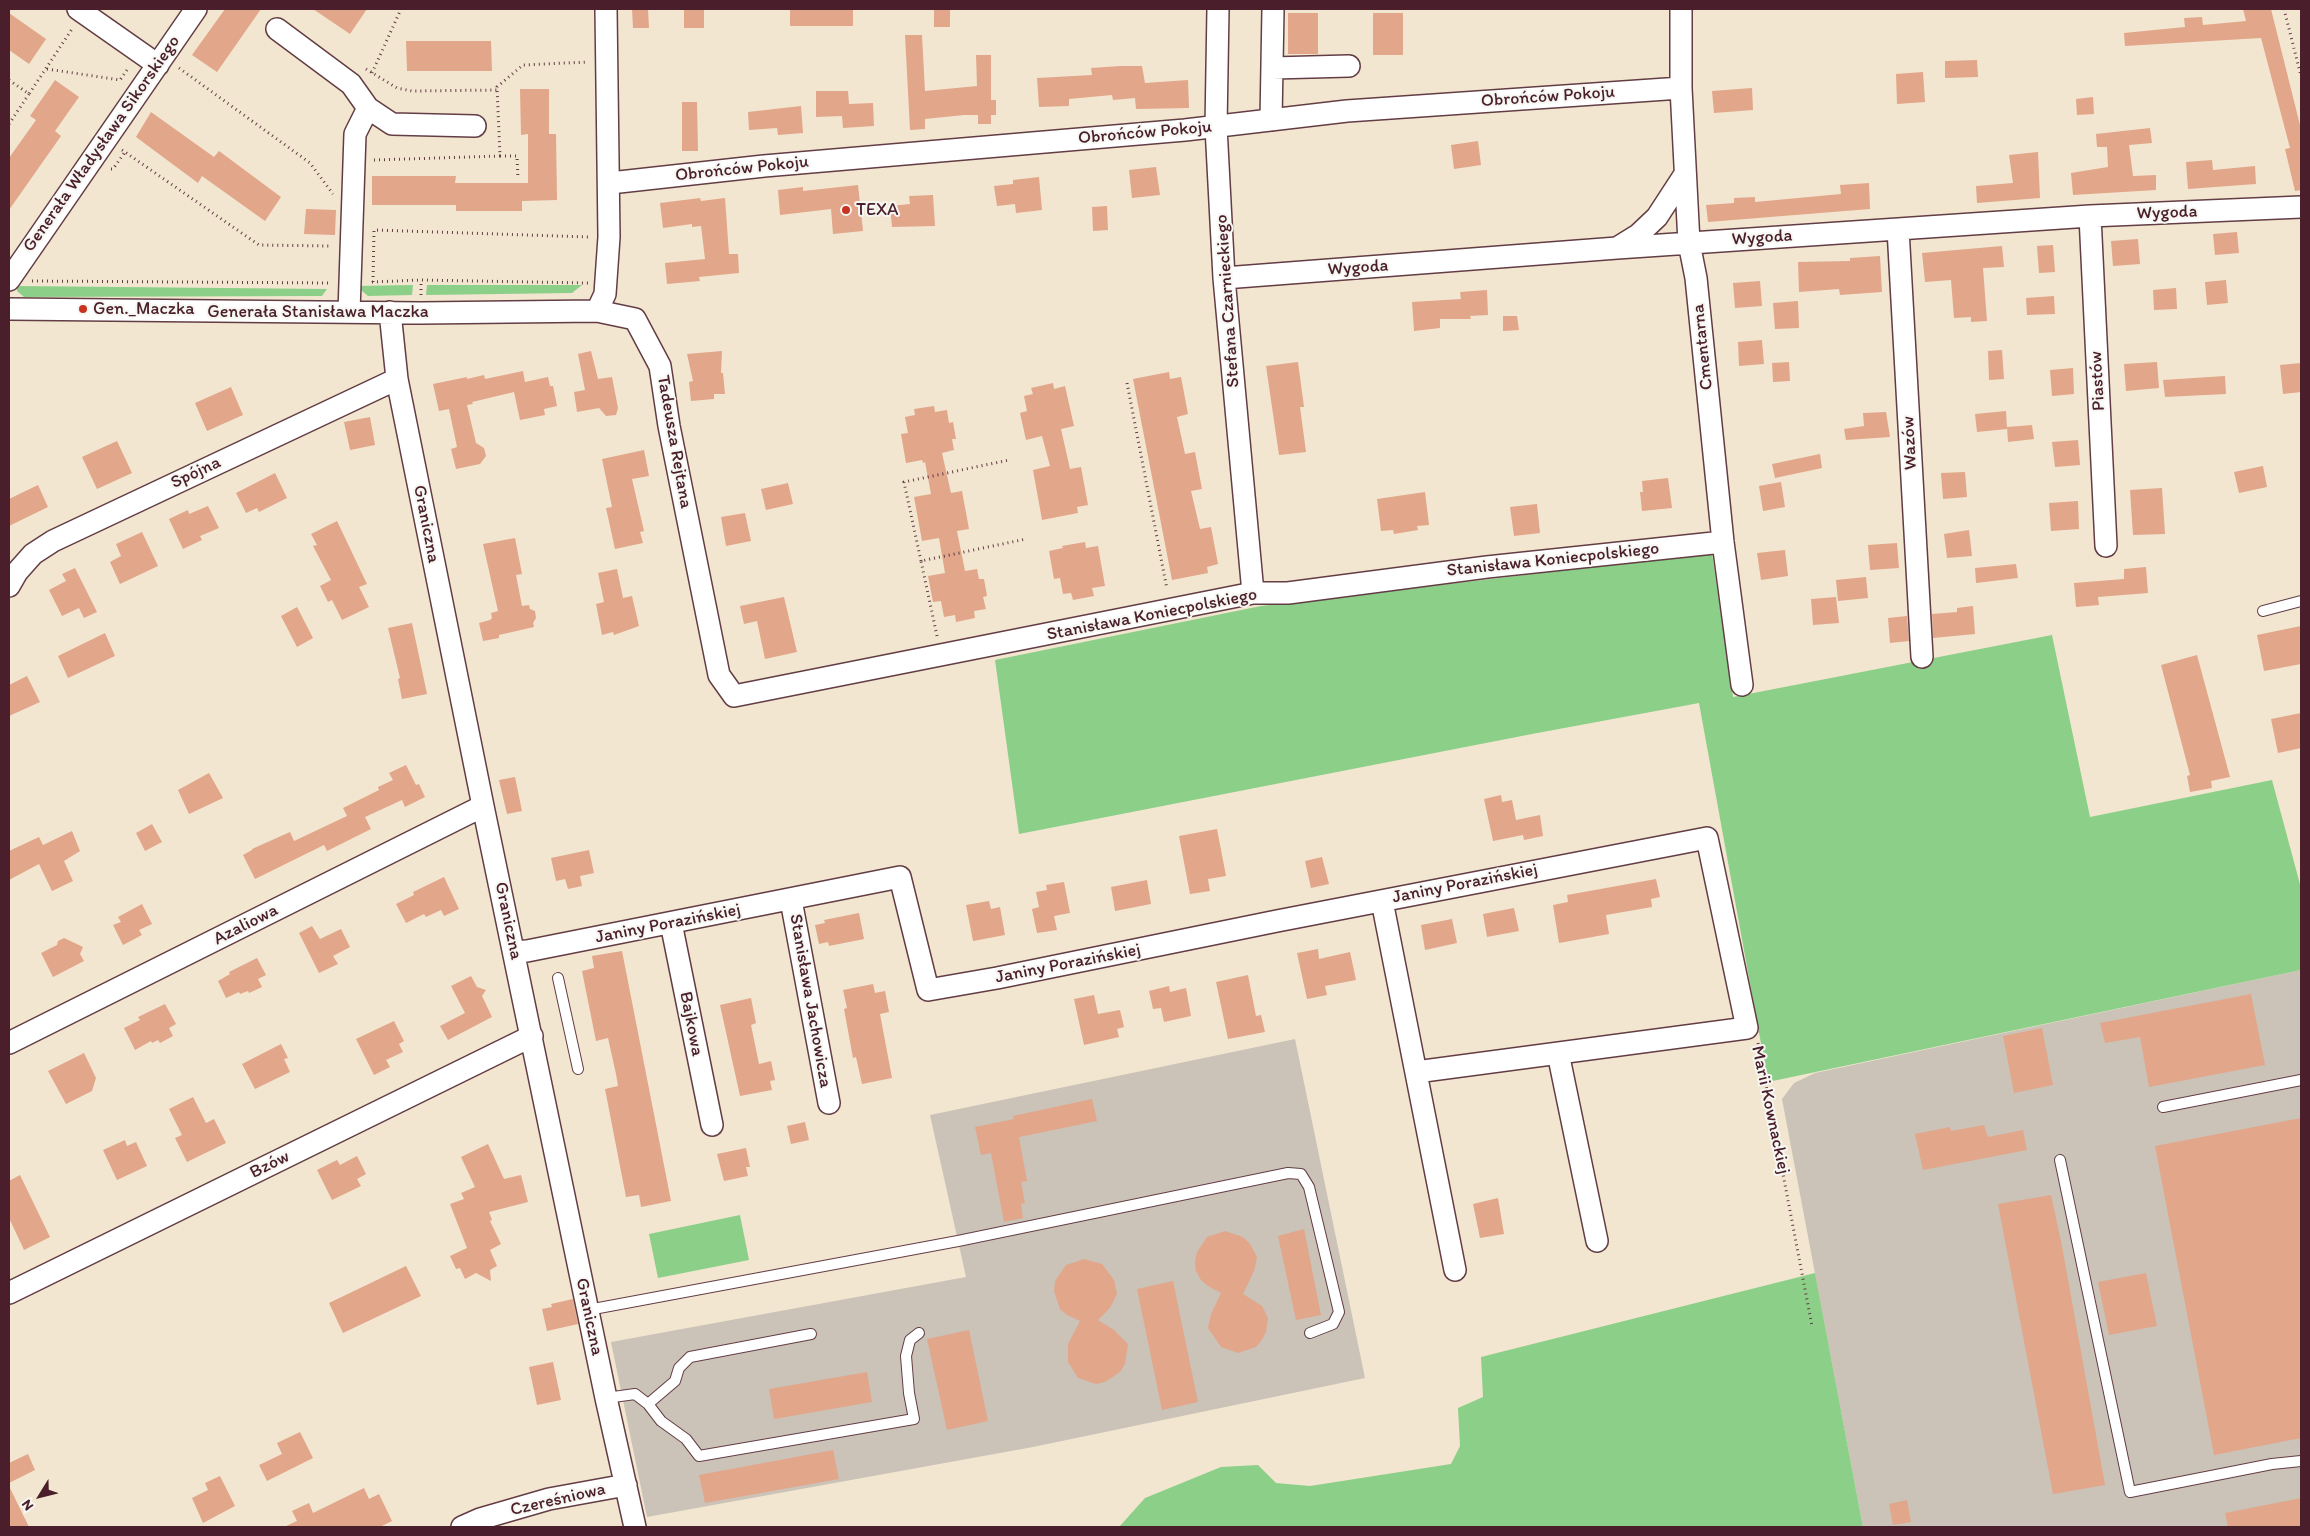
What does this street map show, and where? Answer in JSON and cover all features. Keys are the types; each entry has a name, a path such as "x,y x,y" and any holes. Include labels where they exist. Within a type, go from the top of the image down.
{"street":[{"name":"Generała Władysława Sikorskiego","path":"9,280 165,64 196,9"},
{"path":"597,311 605,294 610,183 606,9"},
{"name":"Stefana Czarnieckiego","path":"1218,9 1216,127 1224,278 1253,593"},
{"path":"1271,120 1273,9"},
{"name":"Cmentarna","path":"1681,9 1681,88 1688,243 1696,278 1723,542 1742,685"},
{"path":"80,10 141,52 165,64"},
{"path":"277,30 351,84 368,108 392,124 475,126"},
{"path":"1273,68 1349,66"},
{"name":"Obrońców Pokoju","path":"610,183 764,166 1216,127 1347,111 1681,88"},
{"path":"349,312 355,134 368,108"},
{"path":"1617,248 1638,235 1657,217 1685,174"},
{"name":"Wygoda","path":"1224,278 1617,248 2090,216 2301,207"},
{"name":"Piastów","path":"2090,216 2106,546"},
{"name":"Wazów","path":"1898,229 1922,657"},
{"name":"Generała Stanisława Maczka","path":"9,309 349,312 597,311"},
{"name":"Tadeusza Rejtana","path":"597,311 635,319 660,366 669,426 719,674 734,696"},
{"name":"Graniczna","path":"390,312 397,379 483,806 606,1398 635,1527"},
{"name":"Spójna","path":"9,586 16,572 33,554 53,541 397,379"},
{"name":"Stanisława Koniecpolskiego","path":"734,696 1253,593 1288,593 1487,567 1723,542"},
{"name":"Azaliowa","path":"9,1043 483,806"},
{"name":"Janiny Porazińskiej","path":"514,952 791,900 900,877 928,990 1707,838"},
{"name":"Marii Kownackiej","path":"1707,838 1747,1028"},
{"name":"Stanisława Jachowicza","path":"791,900 828,1103"},
{"path":"1382,900 1455,1270"},
{"name":"Bajkowa","path":"671,923 712,1125"},
{"path":"1416,1072 1747,1028"},
{"name":"Bzów","path":"9,1293 532,1036"},
{"path":"1558,1054 1597,1241"},
{"name":"Czereśniowa","path":"462,1527 480,1519 549,1498 626,1485"}],"lane":[{"path":"2263,611 2301,601"},
{"path":"558,978 578,1069"},
{"path":"2163,1107 2301,1080"},
{"path":"2060,1160 2130,1492 2272,1464 2301,1461"},
{"path":"588,1310 958,1241 1288,1173 1301,1174 1309,1187 1339,1312 1333,1324 1310,1334"},
{"path":"606,1398 635,1394 648,1404 661,1421 686,1439 699,1456 914,1419 909,1393 906,1356 910,1340 920,1333"},
{"path":"648,1404 675,1381 679,1368 690,1357 811,1334"}],"path":[{"path":"372,73 401,9"},
{"path":"2284,9 2301,76"},
{"path":"9,124 47,69 80,10"},
{"path":"47,69 120,80 141,52"},
{"path":"588,53 589,72"},
{"path":"165,64 310,163 337,200"},
{"path":"364,68 397,88 412,91 497,90"},
{"path":"9,80 29,94"},
{"path":"120,149 259,245 332,246"},
{"path":"500,156 517,156 518,179"},
{"path":"590,229 590,246"},
{"path":"373,282 374,230 590,237"},
{"path":"31,281 349,284 421,280 590,283 590,274"},
{"path":"1127,383 1168,595"},
{"path":"939,642 904,482 1010,460"},
{"path":"921,561 1026,539"},
{"name":"Marii Kownackiej","path":"1747,1028 1760,1044 1812,1326"}],"shaded area":[{"path":"2301,970 2301,1527 1863,1527 1782,1099 1794,1083 1815,1073"},
{"path":"1295,1039 1365,1378 1033,1447 647,1517 611,1342 966,1277 930,1115"}],"green space":[{"path":"413,285 412,295 368,296 356,286"},
{"path":"427,285 582,285 572,293 426,295"},
{"path":"17,286 327,289 322,296 24,297 17,291"},
{"path":"1712,553 1733,697 2052,635 2090,817 2272,780 2301,888 2301,970 1768,1082 1699,703 1019,834 995,660 1261,606"},
{"path":"740,1215 749,1260 658,1278 649,1234"},
{"path":"1815,1273 1863,1527 1119,1527 1145,1498 1221,1467 1258,1465 1276,1483 1310,1486 1451,1464 1460,1446 1458,1408 1483,1397 1481,1357"}],"building":[{"path":"225,9 261,9 217,72 192,55"},
{"path":"313,9 367,9 350,34"},
{"path":"632,9 648,9 649,28 633,28"},
{"path":"684,9 704,9 704,28 684,28"},
{"path":"790,9 853,9 853,26 790,26"},
{"path":"934,9 950,9 950,27 934,27"},
{"path":"2243,9 2271,9 2301,129 2301,190 2295,191 2285,149 2290,148 2261,38 2125,46 2124,33 2185,27 2184,18 2202,17 2203,25 2246,21"},
{"path":"9,13 46,39 29,64 9,50"},
{"path":"1288,13 1318,13 1318,54 1288,54"},
{"path":"1373,13 1403,13 1403,55 1373,55"},
{"path":"905,35 922,35 925,91 977,86 976,55 991,55 991,100 996,100 996,115 991,115 991,124 978,124 978,115 964,115 925,119 925,129 910,130"},
{"path":"406,41 491,41 492,71 407,71"},
{"path":"1977,60 1978,77 1945,78 1945,61"},
{"path":"1142,66 1145,83 1188,80 1189,108 1136,109 1135,98 1113,100 1112,95 1069,99 1069,106 1039,107 1037,78 1092,75 1091,68"},
{"path":"1923,72 1925,102 1897,104 1896,74"},
{"path":"55,80 79,97 55,131 61,136 9,210 9,158 36,120 30,116"},
{"path":"1752,88 1753,110 1714,113 1712,91"},
{"path":"520,89 549,89 549,134 556,134 557,200 522,201 522,211 456,211 456,205 372,205 372,176 456,176 455,183 528,183 528,134 521,135"},
{"path":"816,91 848,91 849,104 873,103 874,126 843,128 842,116 816,117"},
{"path":"2093,97 2094,114 2077,115 2076,99"},
{"path":"682,102 697,102 698,151 682,151"},
{"path":"801,106 803,133 778,135 777,128 749,130 748,112"},
{"path":"151,112 214,157 219,151 281,197 265,221 202,176 198,183 136,137"},
{"path":"2150,128 2152,143 2129,145 2133,176 2156,175 2156,190 2073,195 2071,173 2108,167 2107,147 2097,147 2096,134"},
{"path":"1478,141 1481,165 1454,169 1451,145"},
{"path":"2038,152 2040,198 1977,203 1976,186 2013,183 2009,155"},
{"path":"2212,160 2213,170 2255,166 2256,184 2188,189 2186,162"},
{"path":"1156,167 1160,195 1132,198 1129,170"},
{"path":"1039,177 1042,210 1016,213 1015,204 997,206 994,186 1013,184 1013,180"},
{"path":"1869,183 1870,209 1708,222 1706,205 1734,203 1734,198 1755,197 1755,202 1841,194 1840,185"},
{"path":"858,185 863,231 833,234 831,209 780,215 778,190 803,187 803,191"},
{"path":"933,195 935,226 892,227 890,206 910,204 909,196"},
{"path":"700,198 701,201 725,198 729,254 738,254 739,273 699,277 700,281 667,284 665,263 705,259 701,226 692,227 692,224 663,228 660,203"},
{"path":"1107,206 1108,230 1093,231 1092,207"},
{"path":"306,209 336,210 335,235 304,234"},
{"path":"2237,232 2239,253 2215,255 2213,234"},
{"path":"2138,239 2140,264 2113,266 2111,241"},
{"path":"2053,245 2055,272 2039,273 2037,246"},
{"path":"2002,246 2004,267 1983,268 1987,321 1971,322 1971,317 1954,318 1951,280 1925,282 1922,253"},
{"path":"1880,256 1882,292 1840,295 1839,289 1799,292 1798,262 1850,261 1850,258"},
{"path":"2226,280 2228,303 2207,305 2205,282"},
{"path":"1760,281 1762,306 1735,308 1733,283"},
{"path":"2176,288 2177,309 2154,310 2153,290"},
{"path":"1487,290 1488,315 1470,316 1471,319 1440,319 1440,328 1414,331 1412,302 1461,299 1460,292"},
{"path":"2054,296 2055,314 2027,315 2026,298"},
{"path":"1798,301 1799,328 1775,329 1773,303"},
{"path":"1503,316 1517,316 1519,330 1503,331"},
{"path":"1762,340 1764,364 1739,366 1738,342"},
{"path":"2002,350 2004,379 1989,380 1988,351"},
{"path":"591,351 598,379 612,377 618,408 616,415 606,416 599,408 577,412 574,392 585,390 578,354"},
{"path":"722,351 721,373 723,373 725,394 714,394 714,399 691,401 689,382 693,381 687,354"},
{"path":"1298,362 1304,407 1300,407 1306,452 1279,455 1266,366"},
{"path":"1789,362 1790,381 1773,382 1772,363"},
{"path":"2157,362 2159,388 2126,391 2124,364"},
{"path":"2301,363 2301,392 2283,394 2280,365"},
{"path":"2073,368 2074,394 2052,396 2050,370"},
{"path":"523,371 525,382 548,377 550,386 553,386 557,406 544,409 545,415 520,420 514,392 472,402 473,404 467,405 476,443 484,448 486,456 480,464 456,469 451,449 457,447 449,409 439,411 433,384 484,375 485,379"},
{"path":"1169,372 1170,379 1181,377 1188,414 1177,417 1185,454 1195,452 1202,489 1191,491 1200,529 1211,527 1218,564 1207,567 1208,573 1172,580 1133,379"},
{"path":"2225,376 2226,394 2165,397 2163,380"},
{"path":"1053,383 1054,389 1065,386 1074,426 1061,429 1070,469 1081,467 1088,505 1077,507 1078,513 1042,520 1033,470 1050,466 1042,436 1026,440 1020,413 1027,411 1024,396 1033,394 1031,388"},
{"path":"231,387 243,415 207,431 195,403"},
{"path":"934,406 935,412 947,410 949,423 953,422 956,439 952,439 954,450 942,453 951,493 962,491 969,529 957,531 965,571 977,569 979,579 984,579 987,596 983,597 986,609 974,611 975,618 956,622 955,615 944,617 941,601 933,602 928,576 945,573 939,538 922,541 914,497 931,494 925,462 923,463 922,460 906,463 901,434 908,433 905,417 915,415 914,409"},
{"path":"2006,411 2007,429 1977,432 1975,414"},
{"path":"1886,412 1890,437 1846,440 1844,429 1864,426 1863,413"},
{"path":"370,417 375,445 350,450 344,422"},
{"path":"2032,425 2034,439 2008,442 2007,427"},
{"path":"2078,440 2080,465 2055,467 2052,442"},
{"path":"117,441 132,473 97,489 82,457"},
{"path":"644,450 649,476 632,479 644,531 640,532 643,543 615,549 606,508 612,507 602,459"},
{"path":"1820,454 1822,468 1775,478 1772,464"},
{"path":"2263,466 2267,487 2239,493 2234,472"},
{"path":"1965,472 1967,497 1943,499 1941,473"},
{"path":"275,473 287,498 259,512 257,508 246,513 236,493"},
{"path":"1668,478 1672,508 1642,511 1640,492 1643,492 1642,481"},
{"path":"1781,482 1785,507 1763,511 1759,486"},
{"path":"788,483 793,504 766,510 761,489"},
{"path":"38,485 48,507 9,526 9,499"},
{"path":"2162,488 2165,534 2133,535 2130,490"},
{"path":"1425,492 1429,525 1417,526 1418,530 1394,534 1393,530 1381,531 1377,499"},
{"path":"2078,501 2079,529 2051,531 2049,503"},
{"path":"1537,504 1540,533 1514,536 1510,507"},
{"path":"208,506 219,528 200,536 202,540 183,549 169,519 188,510 189,514"},
{"path":"745,513 751,541 726,546 721,517"},
{"path":"337,521 367,584 359,587 369,607 342,620 332,600 328,602 320,586 331,580 313,546 317,545 311,534"},
{"path":"1969,530 1972,556 1947,558 1944,534"},
{"path":"142,532 158,566 120,584 110,562 121,556 116,544"},
{"path":"515,538 522,574 516,575 522,606 529,605 530,609 535,611 534,627 499,635 499,638 483,641 479,623 490,620 492,618 491,613 498,611 483,544"},
{"path":"1085,542 1086,548 1098,546 1105,586 1092,588 1094,596 1073,600 1071,593 1063,594 1060,578 1054,579 1049,551 1063,548 1062,546"},
{"path":"1897,543 1899,568 1870,570 1868,545"},
{"path":"1785,550 1788,576 1761,580 1757,553"},
{"path":"2016,564 2018,578 1976,583 1975,568"},
{"path":"2146,567 2148,593 2098,597 2099,605 2076,607 2074,583 2124,579 2124,569"},
{"path":"75,568 97,612 84,618 79,608 62,616 49,590 66,581 62,574"},
{"path":"617,569 623,598 632,596 639,626 614,635 613,632 602,635 596,604 604,602 598,573"},
{"path":"1866,577 1868,598 1838,601 1836,580"},
{"path":"784,597 797,652 765,659 757,621 744,624 740,606"},
{"path":"1836,597 1839,623 1813,625 1811,599"},
{"path":"1973,606 1975,634 1933,638 1932,614 1957,612 1957,608"},
{"path":"297,607 313,638 297,647 281,616"},
{"path":"1907,616 1909,641 1890,643 1888,618"},
{"path":"412,623 427,694 402,699 398,679 400,678 388,628"},
{"path":"2301,626 2301,664 2264,671 2257,635"},
{"path":"105,633 115,656 68,678 58,656"},
{"path":"2197,655 2230,777 2211,781 2212,788 2190,792 2187,776 2190,775 2161,665"},
{"path":"27,676 40,702 9,716 9,685"},
{"path":"2301,713 2301,748 2278,753 2271,719"},
{"path":"406,765 416,785 419,784 425,797 405,807 402,800 365,817 371,829 327,851 324,845 255,879 243,855 290,832 294,841 347,816 343,808 379,790 378,787 393,780 389,773"},
{"path":"209,773 223,798 189,814 178,790"},
{"path":"515,777 522,811 507,814 499,780"},
{"path":"1501,795 1502,802 1512,800 1516,820 1540,815 1543,836 1524,840 1523,835 1493,841 1484,799"},
{"path":"152,824 162,842 145,851 136,833"},
{"path":"1217,829 1226,876 1208,879 1210,891 1190,894 1179,836"},
{"path":"72,831 80,851 64,861 73,881 52,891 39,864 9,880 9,851 39,837 43,845"},
{"path":"589,850 594,873 580,876 582,886 568,889 565,879 556,881 551,858"},
{"path":"1322,857 1329,884 1311,888 1305,861"},
{"path":"444,877 459,909 444,916 441,910 426,917 424,914 406,923 396,904 414,895 413,892"},
{"path":"1656,879 1660,897 1651,899 1652,907 1606,915 1609,934 1559,943 1553,905 1568,902 1567,895"},
{"path":"1147,880 1151,904 1115,911 1111,887"},
{"path":"1064,882 1070,913 1054,916 1057,930 1037,933 1032,909 1039,907 1036,892 1047,890 1046,885"},
{"path":"989,901 991,909 1000,907 1005,935 973,941 966,905"},
{"path":"142,904 152,924 139,930 142,935 123,945 113,925 121,922 118,917"},
{"path":"1514,908 1519,931 1487,937 1483,914"},
{"path":"859,913 864,939 829,946 828,942 819,944 815,925 825,923 824,920"},
{"path":"1452,919 1457,943 1425,950 1421,925"},
{"path":"312,926 320,939 341,929 350,947 333,956 338,964 319,973 299,933"},
{"path":"64,938 83,947 80,954 84,961 53,977 41,953 57,945 58,941"},
{"path":"1318,949 1319,959 1350,952 1356,980 1325,986 1327,995 1307,999 1297,953"},
{"path":"622,951 671,1201 641,1207 639,1195 626,1197 605,1089 618,1086 616,1074 608,1038 596,1041 582,971 594,968 592,956"},
{"path":"257,958 266,975 258,979 262,987 249,993 248,991 240,994 239,992 226,998 218,981 230,974 229,972"},
{"path":"1248,975 1256,1016 1261,1015 1265,1032 1228,1039 1216,982"},
{"path":"471,976 477,987 486,990 482,996 492,1017 448,1040 440,1026 465,1013 451,986"},
{"path":"873,984 875,993 885,991 889,1012 880,1014 892,1078 862,1084 856,1057 853,1058 844,1009 847,1008 843,990"},
{"path":"1169,986 1170,992 1186,988 1191,1016 1164,1022 1161,1008 1153,1009 1149,991"},
{"path":"2251,994 2265,1065 2149,1087 2140,1037 2105,1043 2100,1023"},
{"path":"1094,995 1098,1014 1120,1010 1124,1027 1117,1029 1119,1037 1084,1045 1074,999"},
{"path":"751,998 756,1023 751,1025 759,1064 771,1061 775,1080 770,1081 772,1090 740,1096 720,1005"},
{"path":"165,1004 176,1024 169,1028 173,1036 160,1043 158,1040 152,1043 151,1041 135,1050 124,1028 140,1020 138,1017"},
{"path":"394,1021 404,1041 399,1044 403,1052 386,1060 390,1067 374,1075 356,1039"},
{"path":"2042,1028 2053,1085 2014,1093 2003,1036"},
{"path":"281,1044 288,1058 284,1059 290,1072 255,1089 242,1064"},
{"path":"84,1053 96,1078 92,1091 66,1104 48,1071"},
{"path":"193,1097 206,1123 214,1119 226,1143 187,1162 175,1138 182,1135 169,1109"},
{"path":"1092,1099 1097,1121 1019,1137 1027,1181 1021,1182 1025,1203 1021,1204 1023,1218 1004,1222 991,1153 981,1155 975,1127 1014,1119 1013,1116"},
{"path":"2301,1118 2301,1438 2214,1455 2155,1146"},
{"path":"805,1122 809,1140 791,1144 787,1126"},
{"path":"1984,1125 1988,1137 2023,1130 2027,1150 1923,1170 1915,1134 1950,1127 1951,1131"},
{"path":"125,1140 127,1146 136,1142 147,1166 117,1180 103,1150"},
{"path":"488,1144 504,1179 521,1175 528,1202 489,1212 492,1220 490,1221 501,1244 490,1250 497,1266 490,1270 491,1281 476,1273 465,1279 460,1268 456,1269 450,1256 467,1248 450,1204 464,1199 461,1193 475,1187 461,1157"},
{"path":"746,1148 750,1167 746,1167 748,1176 724,1181 717,1154"},
{"path":"357,1156 366,1174 357,1179 361,1186 332,1200 317,1170 337,1160 340,1165"},
{"path":"20,1175 50,1237 24,1250 9,1218 9,1181"},
{"path":"2051,1195 2105,1485 2053,1494 1998,1204"},
{"path":"1498,1198 1504,1234 1480,1238 1473,1204"},
{"path":"1304,1229 1321,1315 1296,1320 1278,1236"},
{"path":"1225,1231 1243,1237 1250,1244 1257,1257 1254,1271 1243,1294 1262,1306 1268,1318 1266,1332 1256,1347 1238,1353 1221,1347 1208,1328 1211,1314 1221,1293 1201,1280 1196,1271 1195,1262 1197,1252 1207,1237"},
{"path":"1084,1259 1102,1264 1114,1280 1117,1294 1110,1308 1098,1320 1114,1330 1128,1344 1125,1364 1120,1372 1105,1382 1096,1384 1078,1378 1068,1362 1068,1344 1080,1321 1067,1315 1060,1309 1054,1291 1055,1281 1066,1265"},
{"path":"406,1266 421,1296 343,1333 329,1303"},
{"path":"2146,1273 2157,1326 2109,1335 2098,1282"},
{"path":"1173,1281 1198,1402 1162,1410 1137,1289"},
{"path":"573,1299 578,1324 547,1331 542,1309 552,1307 551,1304"},
{"path":"969,1330 988,1421 947,1430 927,1339"},
{"path":"553,1362 561,1400 537,1405 529,1367"},
{"path":"867,1372 872,1402 774,1419 769,1389"},
{"path":"300,1432 313,1458 267,1481 259,1465 282,1454 277,1443"},
{"path":"833,1450 839,1479 705,1503 699,1475"},
{"path":"28,1454 35,1470 9,1483 9,1463"},
{"path":"220,1476 235,1506 203,1523 192,1498 208,1490 205,1483"},
{"path":"9,1486 29,1527 9,1527"},
{"path":"364,1488 369,1499 379,1494 392,1521 380,1527 284,1527 297,1521 292,1511 309,1503 313,1513"},
{"path":"2301,1498 2301,1527 2228,1527 2225,1513"},
{"path":"1907,1500 1911,1522 1893,1525 1889,1504"}],"place":[{"name":"TEXA","path":"846,210"},
{"name":"Gen._Maczka","path":"83,309"}]}
